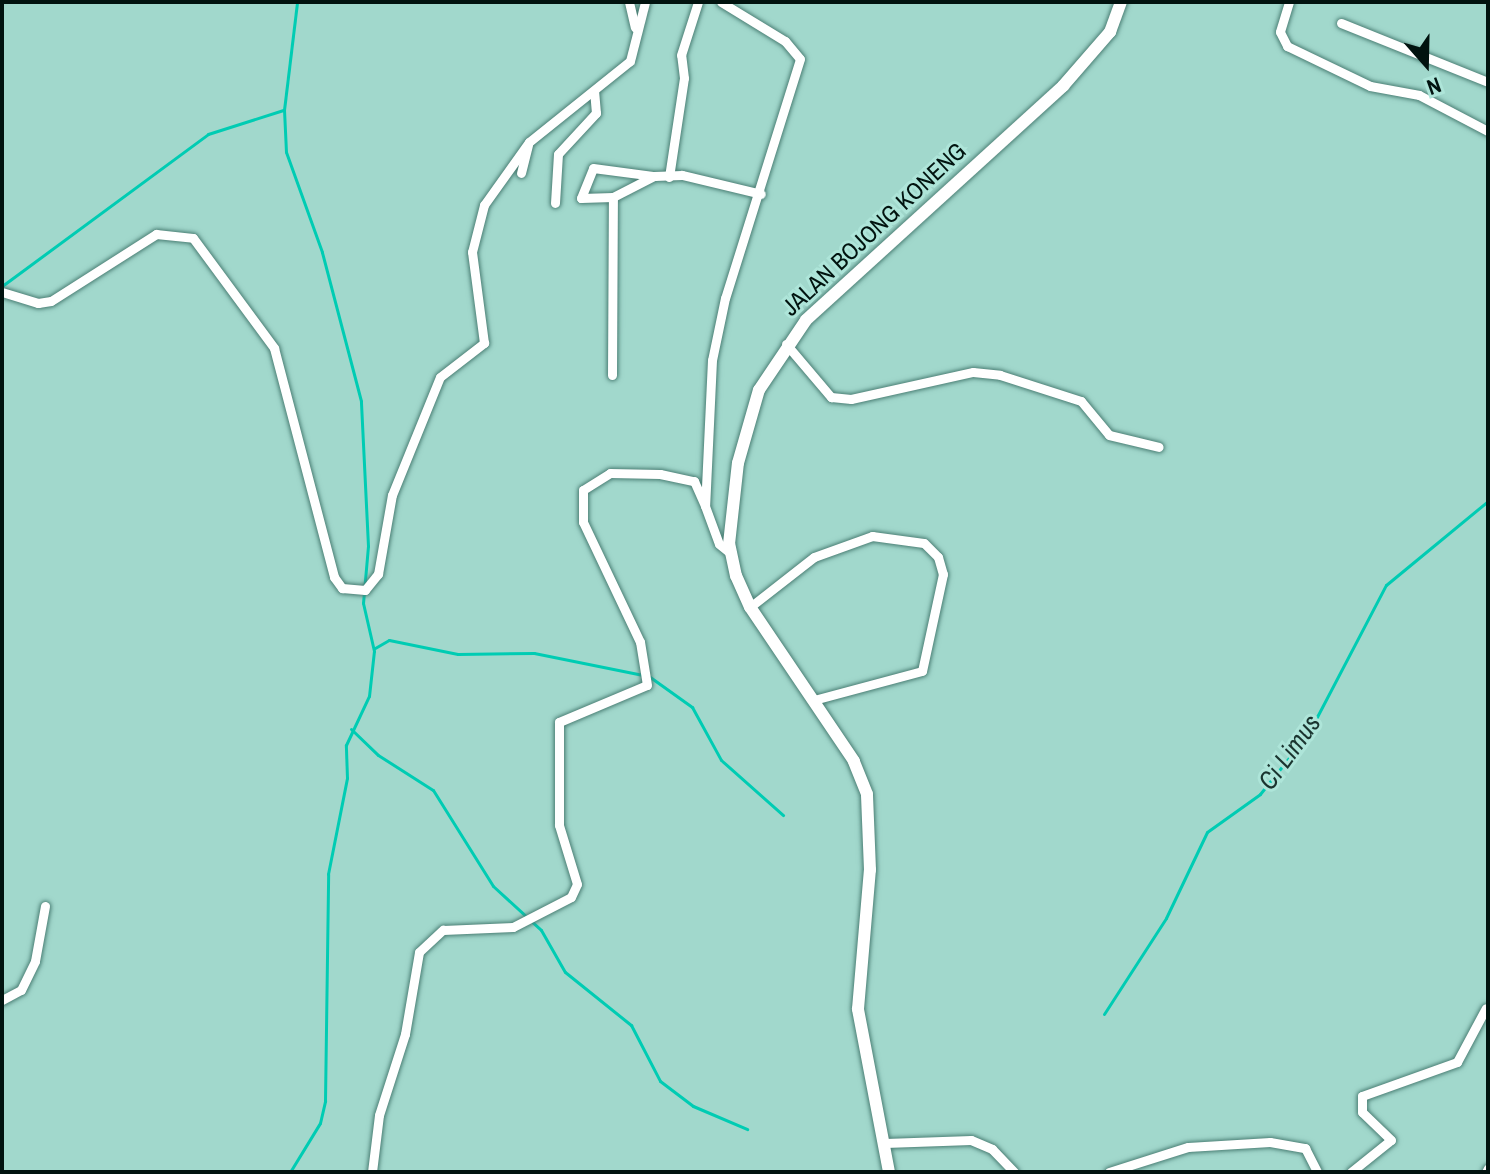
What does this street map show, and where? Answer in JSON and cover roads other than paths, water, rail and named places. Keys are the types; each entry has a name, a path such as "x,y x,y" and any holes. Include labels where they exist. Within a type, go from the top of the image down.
{"street":[{"path":"629,2 635,27"},
{"path":"2,292 38,303 51,301 156,234 193,238 274,348 334,577 346,589 362,590 378,574 392,495 440,377 484,343 475,235 490,195 529,142 630,61 635,27 645,2"},
{"path":"669,177 684,78 681,55 698,2"},
{"path":"705,506 712,360 725,298 761,194 800,59 785,41 721,2"},
{"name":"JALAN BOJONG KONENG","path":"750,607 730,553 748,419 786,343 904,224 1063,86 1110,32 1121,2"},
{"path":"1289,2 1280,32 1287,46 1370,86 1419,95 1488,131"},
{"path":"1341,23 1488,82"},
{"path":"555,203 558,154 596,113 594,91"},
{"path":"521,173 529,142"},
{"path":"654,176 613,197 581,198 593,168 669,177 761,194"},
{"path":"612,375 613,197"},
{"path":"786,343 824,392 840,399 973,372 1000,375 1081,401 1109,435 1159,447"},
{"path":"372,1172 379,1115 405,1034 419,952 443,930 513,927 571,897 577,884 559,825 559,722 647,685 640,642 583,522 583,490 610,473 660,474 694,481 719,544 730,553"},
{"path":"814,700 922,671 943,574 938,557 924,543 901,536 849,542 788,572 750,607 854,761 867,794 870,870 858,1009 889,1172"},
{"path":"2,1000 21,990 35,961 45,906"},
{"path":"1351,1172 1391,1140 1362,1112 1362,1096 1457,1062 1486,1008"},
{"path":"885,1143 971,1140 992,1149 1014,1172"},
{"path":"1109,1172 1188,1147 1270,1142 1305,1148 1317,1172"}],"waterway":[{"path":"290,1172 320,1123 325,1101 328,874 347,778 346,745 369,696 374,651 363,603 368,546 361,401 322,252 286,152 284,110 297,2"},
{"path":"2,286 208,134 283,110"},
{"name":"Ci Limus","path":"1104,1014 1166,918 1207,832 1260,794 1308,734 1386,585 1488,501"},
{"path":"375,648 389,640 458,654 534,653 643,675"},
{"path":"650,677 692,707 721,760 783,815"},
{"path":"351,729 378,755 433,790 493,886 541,930 565,972 631,1025 660,1081 693,1106 747,1129"}]}
